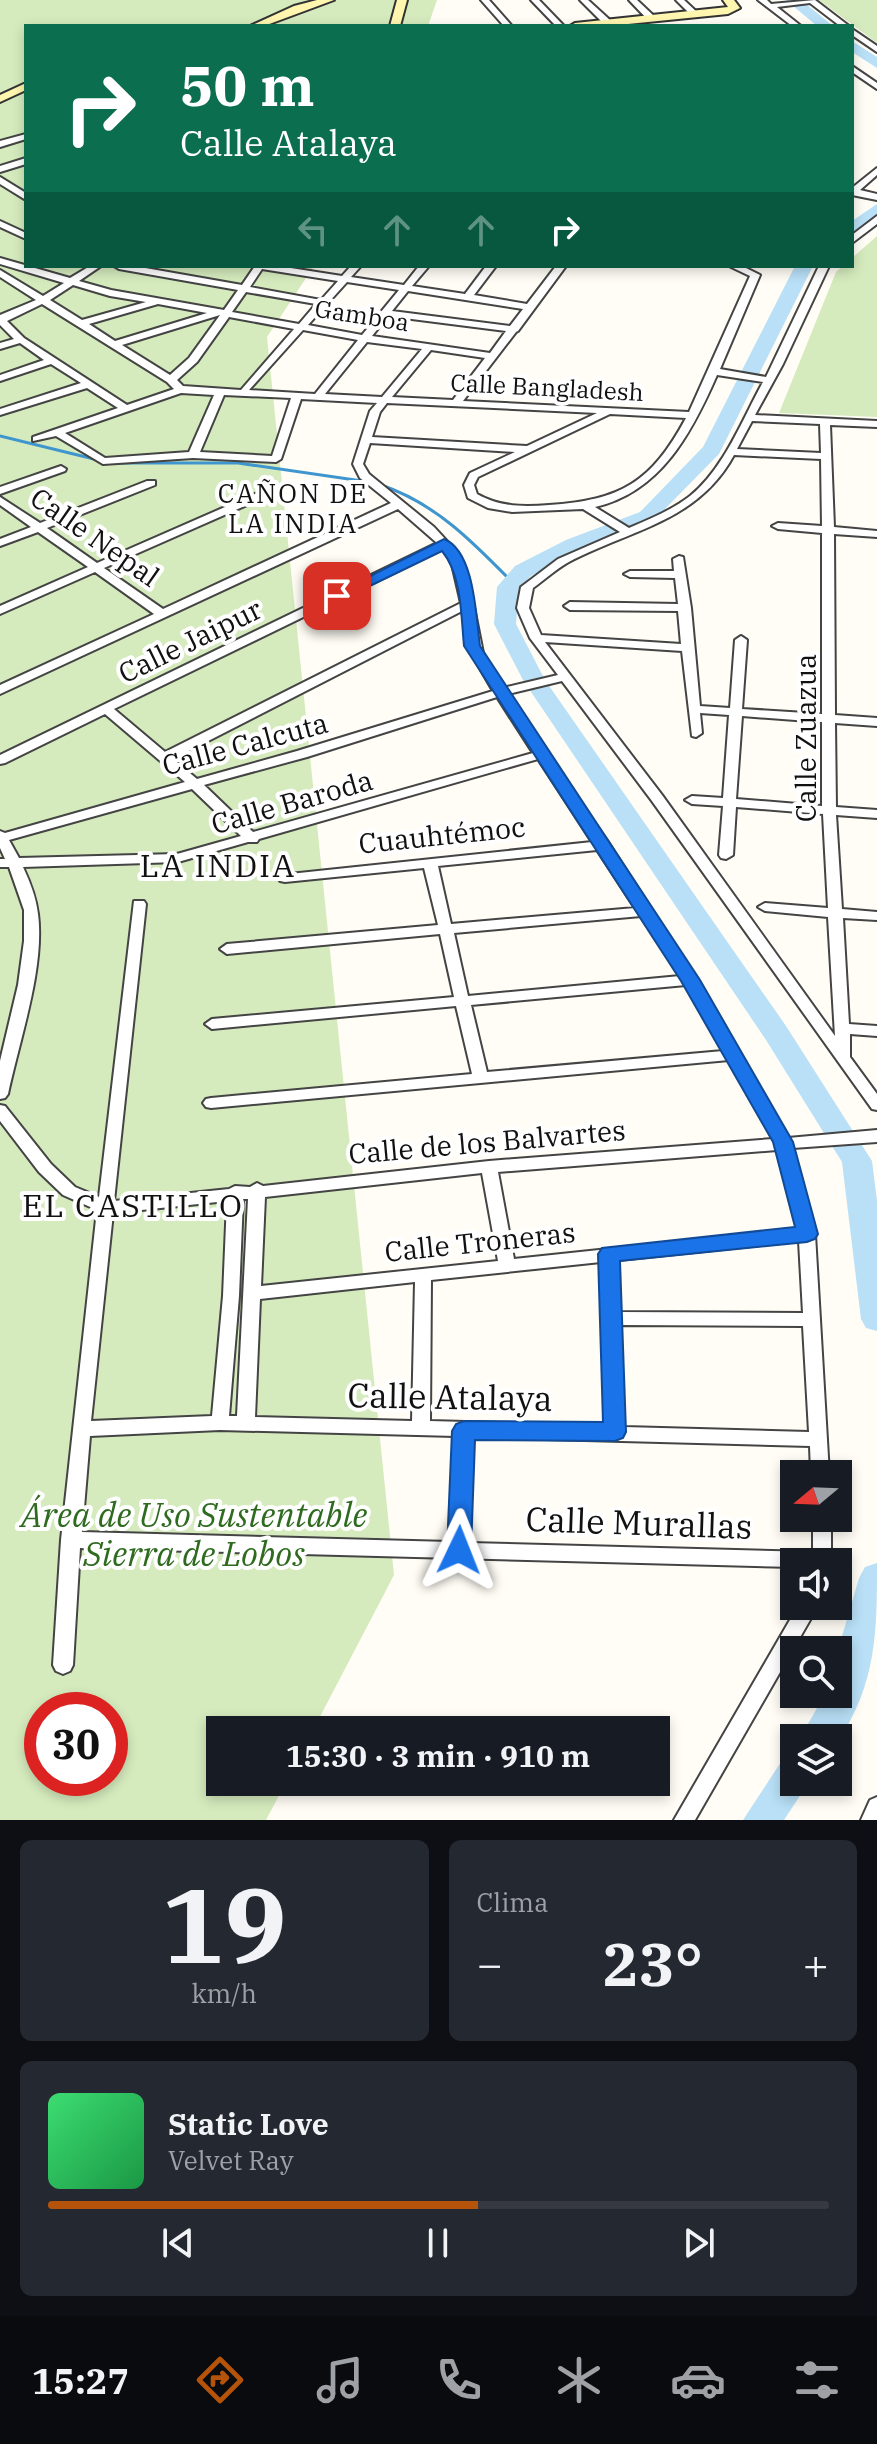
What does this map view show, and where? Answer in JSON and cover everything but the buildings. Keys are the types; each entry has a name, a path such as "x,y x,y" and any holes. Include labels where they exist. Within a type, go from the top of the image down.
{"street":[{"path":"260,24 298,8 329,0"},
{"path":"396,24 402,0"},
{"path":"485,0 506,24"},
{"path":"535,0 558,24"},
{"path":"584,0 608,23"},
{"path":"633,0 652,19"},
{"path":"680,0 695,14"},
{"path":"597,24 733,9 735,5 728,0"},
{"path":"765,3 780,5 809,1 842,24"},
{"path":"765,3 794,24"},
{"path":"854,33 877,50"},
{"path":"854,70 877,87"},
{"path":"0,99 24,87"},
{"path":"0,144 24,137"},
{"path":"0,169 24,162"},
{"path":"855,192 877,171"},
{"path":"0,180 24,196"},
{"path":"855,192 877,197"},
{"path":"854,238 877,219"},
{"path":"0,224 24,235"},
{"path":"0,233 24,226"},
{"name":"Gamboa","path":"0,261 70,284 159,302 363,338 493,356"},
{"path":"2,274 18,268"},
{"path":"93,268 43,300 2,318 2,322 21,340 125,408"},
{"path":"130,268 324,303"},
{"path":"174,276 188,268"},
{"path":"2,274 180,385 185,370 222,314 259,268"},
{"path":"290,268 531,307"},
{"path":"245,389 354,268"},
{"path":"320,393 422,268"},
{"path":"467,298 490,268"},
{"path":"456,403 560,268"},
{"path":"739,268 755,275"},
{"path":"610,412 474,475 469,485 472,496 486,505 512,510 586,506 632,490 655,471 718,372 755,275 762,268"},
{"path":"823,268 763,379 721,469 695,497 664,517 562,561 527,587 523,608 559,678 844,1056 877,1105"},
{"path":"80,324 159,302"},
{"path":"386,313 515,329"},
{"path":"115,344 222,314"},
{"path":"0,346 21,340"},
{"path":"429,347 390,399 365,440 358,464 364,476 444,544 457,559 464,585 472,646 508,691 543,754 690,980 783,1142 807,1234 819,1460"},
{"path":"0,378 53,360"},
{"path":"718,372 763,379"},
{"path":"0,412 89,384"},
{"name":"Calle Bangladesh","path":"180,385 219,394 390,399"},
{"name":"Calle Bangladesh","path":"37,439 180,385 691,415"},
{"path":"193,455 219,394"},
{"path":"57,432 103,461 193,455 271,459 279,457 297,397"},
{"path":"747,418 877,424"},
{"name":"Calle Zuazua","path":"825,420 829,810 844,1056"},
{"path":"365,440 527,449"},
{"path":"731,452 826,456"},
{"path":"0,491 61,469"},
{"path":"0,543 151,483"},
{"path":"0,610 277,488"},
{"name":"Calle Nepal","path":"0,500 162,614"},
{"path":"0,690 399,504"},
{"path":"586,506 626,531"},
{"path":"778,526 877,534"},
{"name":"Calle Jaipur","path":"0,760 444,544"},
{"path":"679,559 696,733"},
{"path":"630,574 681,575"},
{"path":"164,758 465,605"},
{"path":"570,606 685,608"},
{"path":"536,638 688,648"},
{"path":"726,855 741,640"},
{"name":"Calle Calcuta","path":"1,836 302,754 559,678"},
{"path":"105,708 194,783 252,839"},
{"path":"694,709 877,722"},
{"name":"Calle Baroda","path":"7,862 178,858 543,754"},
{"path":"692,800 877,814"},
{"path":"0,1094 29,957 32,921 27,892 7,862 1,836"},
{"name":"Cuauhtémoc","path":"285,878 603,845"},
{"path":"430,863 480,1076"},
{"path":"63,1665 70,1540 139,904"},
{"path":"765,907 877,916"},
{"path":"227,949 646,911"},
{"path":"212,1024 690,980"},
{"path":"844,1028 877,1031"},
{"path":"211,1103 732,1055"},
{"path":"0,1110 45,1168 69,1191 108,1208"},
{"name":"Calle de los Balvartes","path":"108,1208 257,1189 874,1135"},
{"path":"489,1167 507,1265"},
{"path":"246,1424 257,1189"},
{"path":"220,1423 231,1296 235,1192"},
{"name":"Calle Troneras","path":"254,1293 807,1234"},
{"path":"609,1254 615,1432"},
{"path":"421,1430 423,1275"},
{"path":"612,1318 811,1320"},
{"name":"Calle Atalaya","path":"82,1429 220,1423 817,1439"},
{"path":"459,1550 464,1431"},
{"name":"Calle Murallas","path":"70,1540 780,1560"},
{"path":"684,1820 800,1620"},
{"path":"871,1820 877,1807"}],"green space":[{"name":"Área de Uso Sustentable Sierra de Lobos","path":"0,0 437,0 429,24 24,24 24,268 313,268 267,337 394,1575 320,1716 206,1716 206,1796 279,1796 266,1820 0,1820"},
{"path":"819,0 877,0 877,43"},
{"path":"877,236 877,417 779,413 836,272 841,268 854,268 854,256"}],"waterway":[{"path":"793,0 823,24"},
{"path":"854,47 877,64"},
{"path":"854,227 877,209"},
{"path":"803,268 712,450 647,516 573,544 523,571 508,587 505,624 534,680 776,1033 857,1161 877,1319"},
{"path":"0,436 102,461"},
{"path":"111,463 238,463 369,482"},
{"path":"381,485 436,513 468,538 512,582"},
{"path":"829,1724 839,1709 877,1578"},
{"path":"762,1820 780,1794"}],"district":[{"name":"CAÑON DE LA INDIA","path":"293,509"},
{"name":"LA INDIA","path":"218,866"},
{"name":"EL CASTILLO","path":"133,1206"}],"route":[{"path":"337,596 444,544 457,559 464,585 472,646 690,980 783,1142 807,1234 609,1254 615,1432 464,1431 459,1550"}]}
